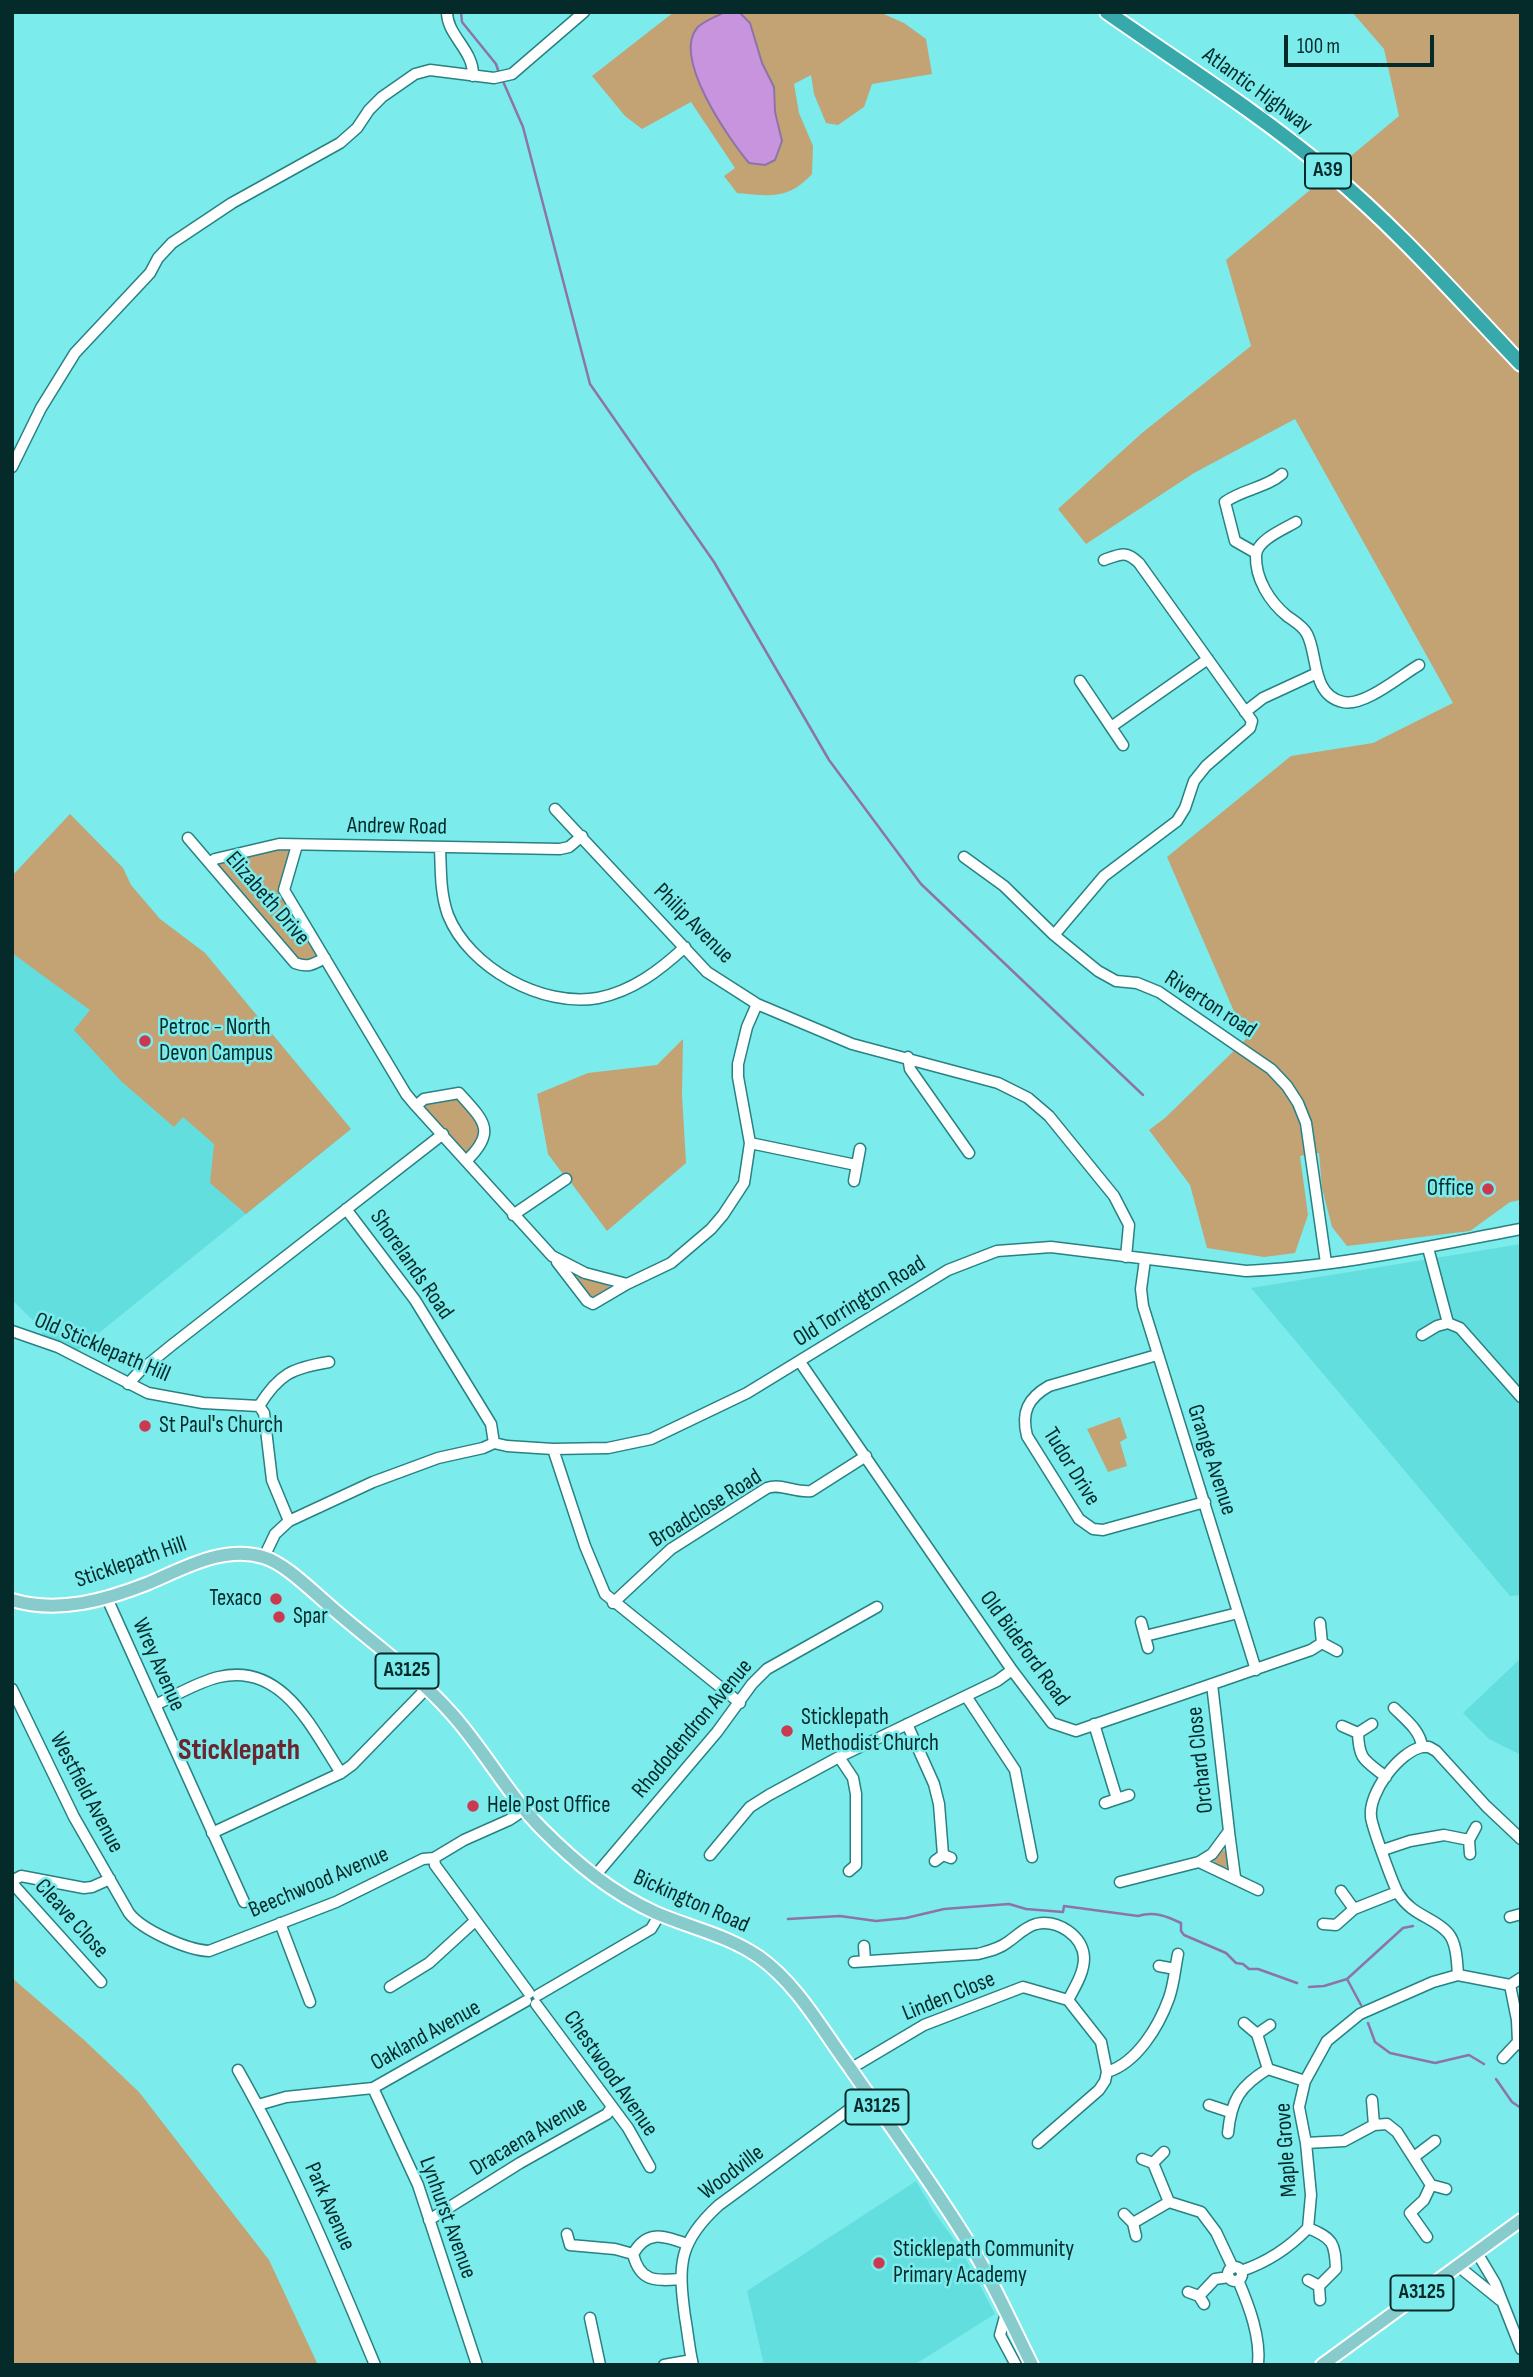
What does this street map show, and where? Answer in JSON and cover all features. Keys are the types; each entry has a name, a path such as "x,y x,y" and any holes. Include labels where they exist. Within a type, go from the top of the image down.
{"highway":[{"name":"Atlantic Highway","path":"1107,12 1235,101 1327,170 1374,212 1521,364"}],"main road":[{"name":"Sticklepath Hill","path":"12,1600 51,1608 73,1605 144,1585 212,1557 264,1557"},
{"name":"Bickington Road","path":"264,1557 307,1586 427,1688 476,1742 524,1810 594,1877 631,1901 721,1936 751,1952 779,1973 869,2095 968,2242 1032,2365"},
{"name":"A3125","path":"1322,2365 1521,2220"}],"street":[{"path":"447,12 451,28 472,64 474,75"},
{"path":"12,467 41,408 75,354 150,273 158,258 172,243 232,203 340,143 382,97 415,74 430,70 494,78 512,74 584,12"},
{"path":"1256,553 1235,541 1225,502 1234,495 1274,482 1282,474"},
{"path":"1296,522 1261,545 1256,553 1257,565 1269,598 1307,634 1315,674 1335,699 1344,703 1358,702 1419,664"},
{"path":"1054,935 1104,876 1177,821 1194,781 1206,766 1250,728 1252,721 1139,563 1131,555 1124,554 1104,560"},
{"path":"1111,727 1208,659"},
{"path":"1245,712 1263,698 1315,674"},
{"path":"1080,681 1123,745"},
{"name":"Philip Avenue","path":"555,808 707,972 757,1004 852,1044 998,1083 1028,1098 1049,1116 1114,1196 1125,1214 1129,1236 1126,1257"},
{"name":"Andrew Road","path":"210,863 215,859 279,844 560,849 569,847 582,836"},
{"name":"Elizabeth Drive","path":"188,838 295,962 304,966 325,958"},
{"name":"Elizabeth Drive","path":"297,845 284,890 406,1094 552,1256 590,1303 595,1303 671,1263 723,1215 744,1183 750,1143 738,1064 747,1027 757,1004"},
{"path":"440,847 442,892 456,931 476,955 499,975 522,986 570,998 597,998 639,983 663,967 685,947"},
{"name":"Riverton road","path":"964,857 1004,886 1054,935 1107,976 1158,992 1271,1069 1287,1086 1306,1123 1326,1262"},
{"path":"908,1057 909,1069 969,1153"},
{"path":"416,1106 424,1099 459,1093 484,1120 485,1130 479,1149 466,1161"},
{"path":"346,1209 443,1134"},
{"path":"750,1143 856,1165"},
{"path":"854,1181 860,1149"},
{"path":"513,1214 566,1179"},
{"name":"Shorelands Road","path":"128,1384 161,1354 346,1209 415,1300 491,1424 495,1443"},
{"name":"Old Torrington Road","path":"264,1557 275,1534 289,1521 384,1478 438,1458 495,1443 553,1449 608,1448 650,1439 747,1393 948,1270 987,1254 1030,1247 1051,1247 1145,1260 1246,1270 1276,1270 1428,1248 1521,1229"},
{"path":"1428,1248 1448,1323"},
{"name":"Elizabeth Drive","path":"552,1256 585,1273 627,1284"},
{"name":"Grange Avenue","path":"1145,1260 1141,1289 1143,1306 1256,1670"},
{"path":"1422,1335 1448,1323 1460,1328 1521,1397"},
{"name":"Old Sticklepath Hill","path":"12,1331 58,1347 148,1393 177,1399 259,1406"},
{"name":"Tudor Drive","path":"1157,1355 1049,1386 1035,1394 1024,1409 1027,1436 1079,1519 1093,1529 1103,1530 1205,1502"},
{"path":"289,1521 272,1480 264,1413 259,1406 280,1378 296,1369 330,1362"},
{"name":"Old Bideford Road","path":"800,1362 1012,1670 1052,1723 1076,1731 1256,1670 1311,1650 1322,1643"},
{"path":"553,1449 585,1546 605,1594 740,1703"},
{"name":"Broadclose Road","path":"613,1603 671,1549 766,1489 776,1485 803,1492 811,1491 866,1456"},
{"name":"Wrey Avenue","path":"106,1596 244,1902"},
{"name":"Rhododendron Avenue","path":"594,1877 717,1732 752,1684 767,1670 877,1607"},
{"path":"1145,1636 1238,1613"},
{"path":"1141,1622 1148,1648"},
{"path":"1320,1623 1322,1643 1337,1651"},
{"path":"727,1854 714,1851 750,1807 839,1757 997,1681 1012,1670"},
{"path":"155,1706 216,1678 231,1675 265,1681 283,1690 298,1708 341,1773"},
{"name":"Orchard Close","path":"1212,1684 1235,1877"},
{"path":"212,1833 341,1773 427,1688"},
{"name":"Westfield Avenue","path":"12,1689 74,1817 129,1913"},
{"path":"967,1696 1015,1770 1032,1857"},
{"path":"1394,1707 1423,1742 1422,1747"},
{"path":"906,1724 934,1784 939,1804 943,1858"},
{"path":"1094,1724 1116,1799"},
{"path":"1358,1733 1372,1724"},
{"path":"1342,1726 1358,1733"},
{"path":"1358,1733 1362,1757 1386,1777"},
{"path":"1458,1975 1455,1950 1449,1934 1412,1910 1398,1892 1371,1817 1371,1803 1386,1777 1408,1754 1422,1747 1429,1747 1436,1751 1521,1839"},
{"path":"839,1757 853,1778 856,1794 852,1868 866,1871"},
{"path":"1105,1802 1129,1795"},
{"path":"434,1858 524,1810"},
{"path":"1470,1854 1469,1840 1476,1827"},
{"name":"Orchard Close","path":"1120,1882 1199,1862 1212,1854 1229,1831"},
{"path":"1383,1850 1409,1841 1444,1835 1469,1840"},
{"name":"Beechwood Avenue","path":"129,1913 134,1920 173,1941 209,1951 336,1902 423,1858 434,1858"},
{"name":"Chestwood Avenue","path":"434,1858 435,1865 475,1921 628,2128 650,2168"},
{"path":"1199,1862 1258,1890"},
{"path":"12,1882 21,1876 84,1888 110,1879"},
{"name":"Cleave Close","path":"12,1882 101,1982"},
{"path":"1341,1891 1354,1909"},
{"path":"1322,1924 1336,1925 1354,1909 1398,1892"},
{"name":"Oakland Avenue","path":"258,2105 286,2097 373,2088 651,1929 660,1914"},
{"path":"390,1987 429,1963 475,1921"},
{"path":"279,1923 310,2002"},
{"path":"864,1946 859,1961 978,1954 1006,1944 1033,1925 1052,1924 1074,1935 1084,1958 1083,1969 1069,2000 1101,2042 1107,2072 1099,2090 1038,2143"},
{"path":"1107,2072 1120,2068 1132,2059 1147,2039 1170,1997 1178,1954"},
{"path":"1159,1966 1175,1969"},
{"name":"Maple Grove","path":"1188,2292 1202,2300 1215,2279 1260,2264 1291,2246 1308,2228 1311,2195 1306,2143 1299,2108 1305,2081 1327,2041 1360,2014 1433,1982 1458,1975 1510,1985"},
{"path":"1503,2058 1519,2044 1519,2019 1510,1985 1521,1978"},
{"name":"Linden Close","path":"850,2069 924,2025 1023,1987 1069,2000"},
{"path":"1244,2023 1257,2034 1268,2069"},
{"path":"1257,2034 1270,2025"},
{"path":"1268,2069 1305,2081"},
{"path":"1228,2133 1230,2112 1239,2094 1249,2081 1268,2069"},
{"name":"Park Avenue","path":"238,2070 316,2223 375,2365"},
{"name":"Lynhurst Avenue","path":"373,2088 418,2185 477,2365"},
{"name":"Woodville","path":"664,2365 692,2362 680,2279 687,2244 701,2221 869,2095"},
{"path":"1372,2099 1374,2125"},
{"path":"1209,2105 1230,2112"},
{"name":"Dracaena Avenue","path":"429,2220 520,2163 607,2114 611,2108"},
{"path":"1306,2143 1344,2141 1374,2125 1387,2124 1397,2132 1431,2185 1446,2189"},
{"path":"1415,2157 1435,2141"},
{"path":"1153,2163 1164,2152"},
{"path":"1142,2159 1153,2163 1169,2202"},
{"path":"1427,2237 1410,2213 1424,2200 1431,2185"},
{"path":"1133,2222 1169,2202 1201,2212 1216,2232 1247,2300 1256,2334 1258,2365"},
{"path":"1124,2214 1133,2222 1136,2236"},
{"path":"1308,2228 1326,2236 1335,2248 1336,2269 1319,2286 1320,2300"},
{"path":"567,2234 570,2245 615,2249 634,2254"},
{"path":"634,2254 644,2239 653,2236 687,2244"},
{"path":"1476,2251 1495,2283 1521,2349"},
{"path":"634,2254 640,2272 649,2278 680,2279"},
{"path":"1458,2266 1503,2303"},
{"path":"1308,2280 1319,2286"},
{"name":"Bickington Road","path":"1006,2313 1000,2335 1016,2365"},
{"path":"590,2319 600,2365"}],"shaded area":[{"path":"674,12 725,12 697,27 692,56 699,82 715,113 782,141 775,112 774,87 762,63 750,23 739,12 879,12 904,23 926,39 932,74 872,84 864,107 838,125 826,123 814,94 811,75 794,84 799,113 813,146 812,174 786,192 769,195 737,193 724,176 735,168 691,102 642,129 625,116 592,76"},
{"path":"725,12 739,12 750,23 762,63 774,87 775,112 782,141 775,160 765,165 749,163 717,118 697,78 691,41 697,28"},
{"path":"1352,12 1521,12 1521,1200 1510,1202 1470,1231 1347,1246 1332,1227 1322,1188 1319,1153 1300,1156 1308,1215 1295,1253 1264,1257 1207,1248 1190,1185 1149,1130 1165,1118 1246,1039 1167,857 1291,756 1373,743 1453,703 1295,419 1194,473 1086,544 1058,509 1142,433 1251,346 1226,260 1399,116 1384,49"},
{"name":"Petroc - North Devon Campus","path":"70,814 123,868 131,885 160,919 205,953 351,1129 78,1350 41,1336 43,1330 12,1300 12,876"},
{"path":"70,814 123,868 131,885 160,919 205,953 351,1129 246,1214 210,1183 214,1144 183,1117 174,1127 121,1081 74,1030 90,1010 12,953 12,876"},
{"path":"280,847 290,850 280,888 318,956 309,962 299,960 217,864"},
{"path":"683,1039 682,1094 686,1163 607,1231 572,1184 568,1173 563,1174 548,1154 537,1094 588,1073 657,1065"},
{"path":"457,1096 479,1125 478,1139 466,1157 422,1106 426,1102"},
{"path":"1521,1244 1521,1595 1510,1596 1251,1288"},
{"path":"579,1276 607,1284 610,1289 590,1299 574,1279"},
{"path":"1120,1417 1127,1438 1120,1442 1127,1466 1108,1472 1087,1429"},
{"path":"1521,1658 1521,1755 1489,1739 1463,1713"},
{"path":"1227,1850 1230,1867 1222,1868 1214,1864 1220,1851"},
{"path":"12,1978 139,2092 269,2260 318,2365 12,2365"},
{"name":"Sticklepath Community Primary Academy","path":"916,2181 960,2248 995,2314 914,2365 764,2365 747,2291"}],"waterway":[{"path":"461,12 462,22 496,64 499,73"},
{"path":"502,79 523,127 590,384 714,562 829,760 921,884 1143,1095"},
{"path":"788,1919 840,1916 876,1921 906,1918 944,1909 1009,1904 1026,1909 1063,1912 1064,1906 1138,1916 1155,1914 1181,1923 1184,1935 1226,1953 1236,1963 1297,1983"},
{"path":"1347,1979 1403,1928 1413,1926"},
{"path":"1309,1987 1324,1986 1347,1979 1361,2005"},
{"path":"1368,2023 1375,2042 1390,2053 1435,2063 1469,2055 1484,2064"},
{"path":"1496,2079 1512,2102 1521,2108"}],"place":[{"name":"Petroc - North Devon Campus","path":"145,1041"},
{"name":"Office","path":"1488,1189"},
{"name":"St Paul's Church","path":"145,1426"},
{"name":"Texaco","path":"276,1599"},
{"name":"Spar","path":"279,1617"},
{"name":"Sticklepath Methodist Church","path":"787,1731"},
{"name":"Hele Post Office","path":"473,1806"},
{"name":"Sticklepath Community Primary Academy","path":"879,2263"}],"district":[{"name":"Sticklepath","path":"239,1751"}]}
